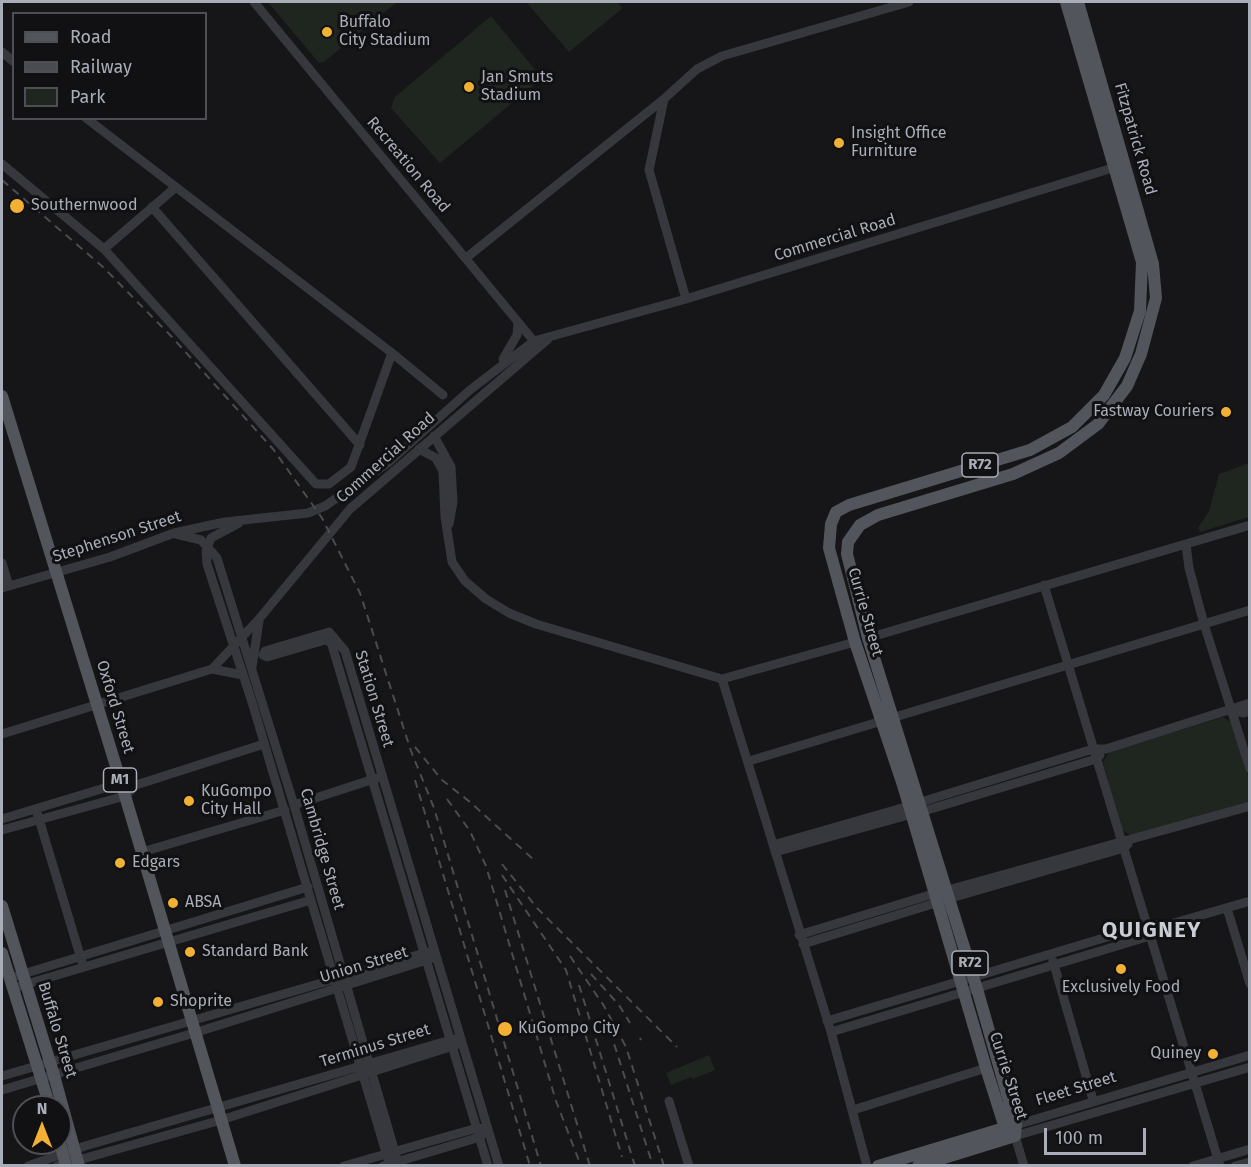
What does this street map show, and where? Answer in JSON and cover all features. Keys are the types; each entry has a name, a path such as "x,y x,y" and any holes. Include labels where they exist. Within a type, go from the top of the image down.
{"main road":[{"name":"Fitzpatrick Road","path":"1069,4 1157,286"},
{"name":"Fitzpatrick Road","path":"1121,165 1142,262"},
{"name":"Currie Street","path":"888,718 855,642 830,548 831,524 836,512 849,505 1030,450 1072,427 1104,395 1125,358 1140,311 1142,262"},
{"name":"Currie Street","path":"1012,1130 888,718 847,554 848,542 860,525 878,515 1013,474 1059,453 1098,424 1127,386 1141,354 1157,286"},
{"name":"Oxford Street","path":"2,396 5,426 57,572 235,1166"},
{"name":"Buffalo Street","path":"2,906 18,981 46,1069 67,1158"},
{"name":"Buffalo Street","path":"2,956 18,981"},
{"name":"Currie Street","path":"971,990 986,1068 1012,1130"},
{"name":"Buffalo Street","path":"46,1069 49,1095"},
{"name":"Fleet Street","path":"918,1166 947,1161 1012,1130"},
{"name":"Fleet Street","path":"878,1166 1012,1130"}],"street":[{"name":"Recreation Road","path":"254,2 537,344"},
{"path":"466,258 664,99 697,69 722,56 909,2"},
{"path":"664,99 650,170 686,299"},
{"path":"89,120 392,353 443,395"},
{"path":"2,164 104,249 316,484 323,486 344,474 351,467 392,353"},
{"name":"Commercial Road","path":"244,521 308,513 325,506 388,463 496,368 551,336 686,299 1121,165"},
{"path":"104,249 176,187"},
{"path":"152,207 360,445"},
{"path":"496,368 515,341 518,322"},
{"name":"Commercial Road","path":"212,669 259,619 350,509 537,344"},
{"path":"434,436 451,467 453,502 447,532"},
{"path":"419,449 431,453 441,463 452,562 465,581 503,610 536,624 722,679 855,642"},
{"path":"174,533 201,540 208,545 218,533 244,521"},
{"name":"Stephenson Street","path":"5,587 110,557 174,533 225,522 244,521"},
{"path":"868,638 1250,525"},
{"name":"Cambridge Street","path":"208,545 217,558 247,674 289,807 392,1161"},
{"path":"1186,545 1189,568 1204,624 1250,769"},
{"path":"2,563 5,587"},
{"path":"1044,585 1219,1162"},
{"path":"749,761 1250,610"},
{"path":"2,734 212,669 247,674 259,619"},
{"name":"Station Street","path":"488,1166 424,952 377,779 345,651 331,633 325,633 264,652 264,657 267,657 330,641 377,779 436,953 500,1166"},
{"name":"Cambridge Street","path":"247,674 264,744 289,807 311,900 339,977"},
{"path":"722,679 831,1032 867,1166"},
{"path":"774,849 1094,754 1250,703"},
{"path":"1231,710 1243,713 1250,711"},
{"path":"2,819 121,783 136,785 264,744"},
{"path":"142,852 377,779"},
{"path":"2,830 125,796 136,785"},
{"path":"801,939 1250,806"},
{"path":"36,809 84,967"},
{"path":"18,981 84,967 308,887"},
{"path":"18,981 80,956 311,900"},
{"path":"827,1021 1147,924 1167,924 1250,901"},
{"path":"1227,908 1250,984"},
{"path":"831,1032 1150,936 1167,924"},
{"name":"Union Street","path":"2,1090 46,1069 190,1020 424,952 436,953"},
{"name":"Union Street","path":"2,1076 46,1069 194,1033 427,962 436,953"},
{"path":"1051,953 1093,1100"},
{"path":"437,996 448,993"},
{"name":"Terminus Street","path":"28,1166 67,1158 220,1115 462,1040"},
{"name":"Fleet Street","path":"1012,1130 1192,1077 1250,1055"},
{"name":"Fleet Street","path":"1012,1130 1093,1100 1192,1077 1250,1067"},
{"path":"853,1110 986,1068"},
{"path":"669,1101 689,1166"},
{"path":"344,1166 392,1161 488,1129"},
{"name":"Currie Street","path":"1012,1130 1024,1166"},
{"path":"1193,1166 1219,1162 1250,1149"},
{"path":"1235,1166 1250,1162"}],"green space":[{"name":"Buffalo City Stadium","path":"268,2 397,2 324,62 319,63"},
{"path":"526,2 617,2 623,8 569,52"},
{"name":"Jan Smuts Stadium","path":"491,16 542,78 440,163 391,108 395,97"},
{"path":"1249,463 1249,517 1200,532 1198,528 1209,511 1219,474"},
{"path":"1223,717 1232,723 1249,780 1249,803 1135,838 1122,830 1103,762 1109,752"},
{"path":"709,1055 715,1070 671,1085 666,1073"}],"railway":[{"path":"2,180 103,267 171,336 273,449 322,518 360,593 411,751 434,808 541,1166"},
{"path":"415,747 442,780 534,860"},
{"path":"415,780 530,1166"},
{"path":"447,799 470,831 486,866 556,1101 581,1166"},
{"path":"502,864 537,908 677,1047"},
{"path":"502,875 566,970 622,1157"},
{"path":"505,890 590,1166"},
{"path":"570,956 604,1006 626,1047 664,1166"},
{"path":"591,974 619,1005 630,1023"},
{"path":"579,985 635,1166"},
{"path":"610,1031 653,1166"}],"place":[{"name":"Buffalo City Stadium","path":"327,32"},
{"name":"Jan Smuts Stadium","path":"469,87"},
{"name":"Insight Office Furniture","path":"839,143"},
{"name":"Southernwood","path":"17,206"},
{"name":"Fastway Couriers","path":"1226,412"},
{"name":"KuGompo City Hall","path":"189,801"},
{"name":"Edgars","path":"120,863"},
{"name":"ABSA","path":"173,903"},
{"name":"Standard Bank","path":"190,952"},
{"name":"Exclusively Food","path":"1121,969"},
{"name":"Shoprite","path":"158,1002"},
{"name":"KuGompo City","path":"505,1029"},
{"name":"Quiney","path":"1213,1054"}],"district":[{"name":"QUIGNEY","path":"1152,931"}]}
